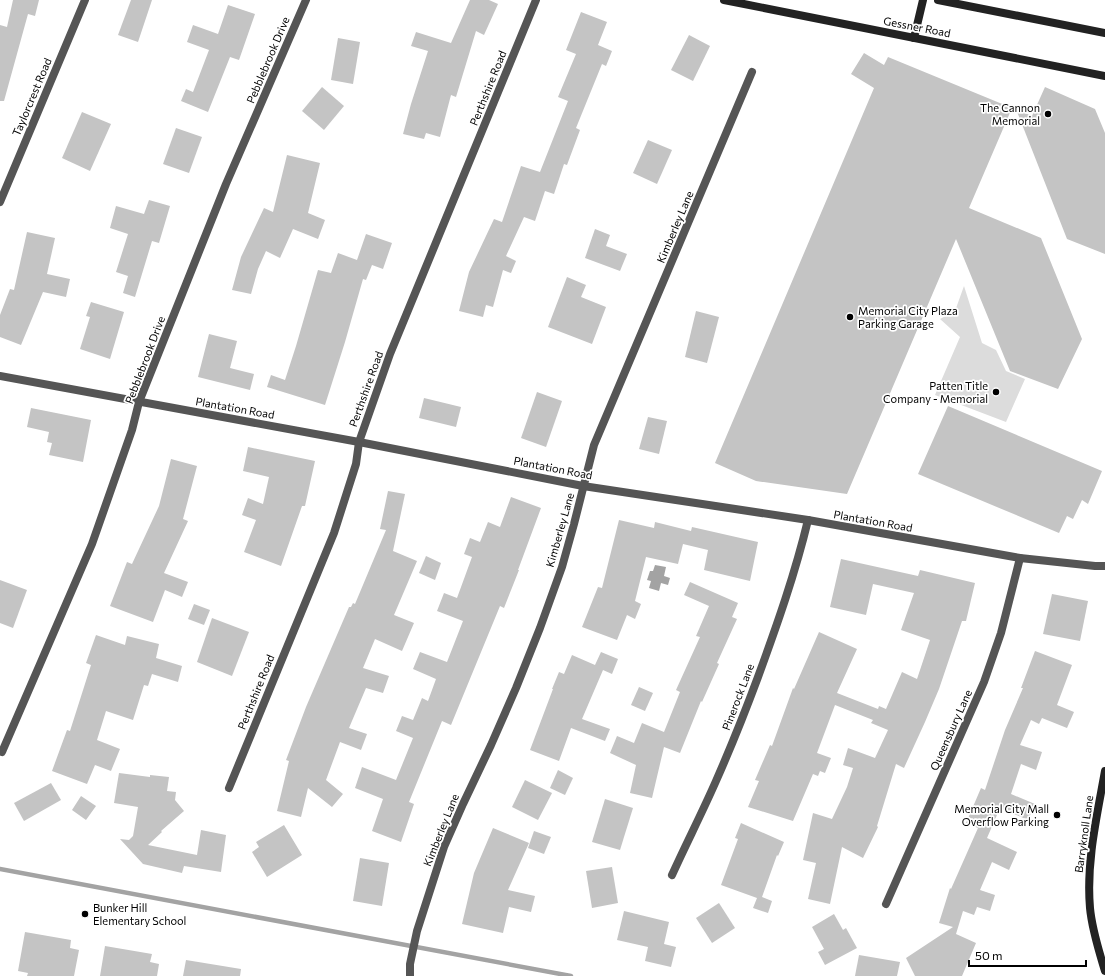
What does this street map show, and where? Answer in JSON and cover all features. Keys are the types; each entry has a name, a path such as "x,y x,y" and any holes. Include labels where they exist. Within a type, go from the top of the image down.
{"main road":[{"name":"Gessner Road","path":"724,0 1105,76"},
{"path":"914,38 923,0"},
{"path":"938,0 1105,33"},
{"name":"Barryknoll Lane","path":"1105,771 1089,868 1089,889 1090,910 1105,971"}],"street":[{"name":"Taylorcrest Road","path":"0,202 85,0"},
{"name":"Pebblebrook Drive","path":"2,752 92,544 132,430 139,402 226,184 306,0"},
{"name":"Perthshire Road","path":"229,788 334,533 356,464 359,442 390,354 536,0"},
{"name":"Kimberley Lane","path":"410,976 410,964 417,931 444,847 516,688 540,628 562,567 594,445 752,72"},
{"name":"Plantation Road","path":"0,376 359,442 583,486 808,520 1020,558 1105,566"},
{"name":"Pinerock Lane","path":"672,875 716,781 741,722 768,650 800,555 808,520"},
{"name":"Queensbury Lane","path":"886,904 984,682 1001,633 1020,558"}],"shaded area":[{"path":"964,286 982,343 996,350 1006,371 1025,379 1006,422 935,395 960,337 940,319 955,311"},
{"path":"655,565 666,567 664,576 670,578 668,585 661,583 659,591 649,588 651,581 647,580 650,571 653,571"}],"building":[{"path":"13,0 39,0 35,16 28,14 4,101 0,101 0,25 7,27"},
{"path":"131,0 152,0 138,42 118,35"},
{"path":"470,0 489,0 498,4 484,35 476,31 456,97 451,95 440,137 426,133 424,139 403,134 428,51 411,46 416,32 451,43"},
{"path":"228,5 255,14 239,60 230,57 208,112 181,101 186,89 193,92 209,50 187,42 193,25 218,34"},
{"path":"581,12 607,22 598,45 612,51 606,66 602,64 576,128 580,130 567,165 564,164 554,194 545,191 535,221 524,217 506,256 516,261 511,273 503,270 493,307 486,305 483,317 459,311 469,272 494,219 502,222 521,166 540,172 568,101 558,97 576,54 566,50"},
{"path":"689,35 710,46 693,81 671,70"},
{"path":"338,38 360,42 353,84 331,80"},
{"name":"Memorial City Plaza Parking Garage","path":"864,53 884,65 888,57 1012,108 969,208 1041,238 1082,339 1058,389 1010,371 956,239 847,494 756,481 715,463 874,88 851,74"},
{"path":"322,87 344,106 324,130 302,111"},
{"path":"1045,87 1095,109 1105,133 1105,254 1067,239 1016,109 1032,116"},
{"path":"82,112 111,124 90,171 62,158"},
{"path":"176,128 202,137 189,173 163,164"},
{"path":"648,140 672,150 657,184 633,173"},
{"path":"287,155 320,163 308,213 325,220 318,239 293,229 280,258 266,251 258,269 251,294 232,290 241,257 264,208 273,212"},
{"path":"149,200 170,206 159,243 152,241 135,297 123,293 128,276 116,272 128,234 110,228 116,206 144,214"},
{"path":"595,229 610,235 606,246 627,254 620,271 585,258"},
{"path":"27,232 55,238 47,274 70,279 66,297 43,292 21,345 0,337 0,315 10,289 14,290"},
{"path":"366,234 392,243 383,269 372,265 366,280 363,279 325,405 267,387 271,375 285,380 318,270 331,273 338,253 357,260"},
{"path":"567,277 586,285 581,297 606,307 592,344 548,327"},
{"path":"91,302 124,312 110,359 80,349 90,317 86,316"},
{"path":"696,311 719,317 707,363 685,357"},
{"path":"209,334 237,341 230,368 254,374 250,390 198,377"},
{"path":"537,392 562,401 546,447 521,438"},
{"path":"424,398 461,407 456,427 419,418"},
{"path":"948,406 1102,471 1088,504 1082,500 1073,519 1067,516 1059,533 918,474"},
{"path":"31,408 91,420 83,462 49,455 52,443 47,442 49,432 27,427"},
{"path":"648,417 667,421 659,454 639,449"},
{"path":"248,447 315,461 305,506 302,506 281,566 244,552 256,520 242,515 248,498 263,504 269,477 243,471"},
{"path":"171,459 197,466 183,519 188,521 164,573 188,582 182,597 165,590 153,622 110,606 127,562 132,564 159,506"},
{"path":"388,491 405,494 393,551 417,561 394,615 414,623 402,651 375,639 363,668 389,676 383,693 366,688 349,728 367,734 361,750 340,742 326,780 343,794 332,807 308,788 301,817 277,811 289,761 286,760 306,707 349,607 351,607 353,603 355,604 386,530 380,529"},
{"path":"511,497 541,508 504,608 500,606 451,725 442,721 409,802 414,804 401,842 372,831 383,799 355,788 362,767 396,780 413,738 396,731 402,716 413,720 422,698 428,701 436,679 413,669 420,652 447,662 463,621 437,611 444,593 457,598 472,557 464,554 470,538 480,542 488,522 500,527"},
{"path":"619,520 654,528 655,522 691,531 692,527 758,542 750,581 704,570 708,550 683,544 678,564 646,557 635,601 641,604 635,619 627,615 617,640 582,627 598,587 602,588"},
{"path":"426,556 441,563 435,580 419,573"},
{"path":"841,559 918,576 920,570 975,583 966,621 962,621 939,689 904,768 896,764 877,826 878,827 863,858 842,847 830,904 808,899 816,863 803,860 813,813 832,819 847,787 853,768 843,765 848,748 875,758 888,730 871,723 873,720 835,705 817,753 831,758 825,773 820,771 818,776 813,774 793,821 748,807 759,781 755,780 770,745 772,746 793,688 794,689 819,632 857,649 837,693 878,709 879,706 886,709 902,672 917,679 930,640 901,630 914,593 873,584 866,615 830,607"},
{"path":"0,580 27,590 13,628 0,623"},
{"path":"690,582 738,603 732,617 737,619 680,753 664,747 652,798 630,793 636,765 610,753 617,736 634,743 642,723 664,732 680,692 676,690 700,637 696,636 709,606 684,595"},
{"path":"1052,594 1088,601 1080,641 1043,634"},
{"path":"194,604 210,610 204,625 188,619"},
{"path":"212,618 249,632 232,676 197,662"},
{"path":"96,635 125,645 127,636 159,644 156,658 182,666 178,682 152,674 148,686 144,685 133,720 106,711 97,740 120,749 111,771 95,765 87,784 52,771 67,730 70,731 91,665 86,663"},
{"path":"1035,651 1072,665 1057,705 1074,712 1067,728 1042,718 1039,724 1031,720 1020,745 1042,752 1036,770 1021,764 1011,794 1035,804 1028,820 1000,808 987,838 1017,852 1009,870 992,862 980,890 995,895 990,911 977,907 974,915 963,911 956,934 976,943 962,976 915,976 906,958 953,927 939,923 950,888 951,889 978,828 966,823 981,788 985,790 1005,730 1023,688 1021,688"},
{"path":"601,652 618,659 612,674 603,670 582,719 610,729 605,741 571,728 559,761 530,750 559,672 564,674 572,655 595,665"},
{"path":"639,687 653,693 645,711 631,705"},
{"path":"558,770 573,778 565,795 550,788"},
{"path":"119,773 150,777 150,775 169,777 167,791 176,792 175,800 184,811 161,831 162,832 148,845 197,855 201,830 226,835 221,872 184,866 182,873 143,864 120,839 129,840 133,836 138,807 114,803"},
{"path":"525,780 552,793 538,820 512,807"},
{"path":"51,783 61,800 24,821 14,803"},
{"path":"81,796 96,806 86,820 72,810"},
{"path":"605,799 633,808 620,850 592,842"},
{"path":"741,823 784,842 778,856 777,855 762,897 772,901 768,913 753,908 757,898 721,885 738,839 735,838"},
{"path":"284,825 302,855 267,877 252,852 259,847 256,842"},
{"path":"493,828 529,843 508,890 535,896 531,912 509,907 503,933 462,924 474,873"},
{"path":"534,831 551,837 544,854 528,848"},
{"path":"360,858 389,863 382,906 353,901"},
{"path":"612,867 618,903 592,908 586,871"},
{"path":"719,903 735,928 712,943 696,918"},
{"path":"624,911 669,922 664,944 676,947 671,967 645,961 648,947 617,940"},
{"path":"834,914 843,930 846,928 857,948 825,965 818,952 824,949 812,927"},
{"path":"25,932 71,940 70,948 79,950 74,976 27,976 28,973 18,971"},
{"path":"105,946 152,954 150,962 159,964 157,976 100,976"},
{"path":"859,955 900,962 897,976 855,976"},
{"path":"186,960 241,969 240,976 183,976"}],"waterway":[{"path":"0,869 571,976"}],"place":[{"name":"The Cannon Memorial","path":"1048,114"},
{"name":"Memorial City Plaza Parking Garage","path":"850,317"},
{"name":"Patten Title Company - Memorial","path":"996,392"},
{"name":"Memorial City Mall Overflow Parking","path":"1057,815"},
{"name":"Bunker Hill Elementary School","path":"85,914"}]}
